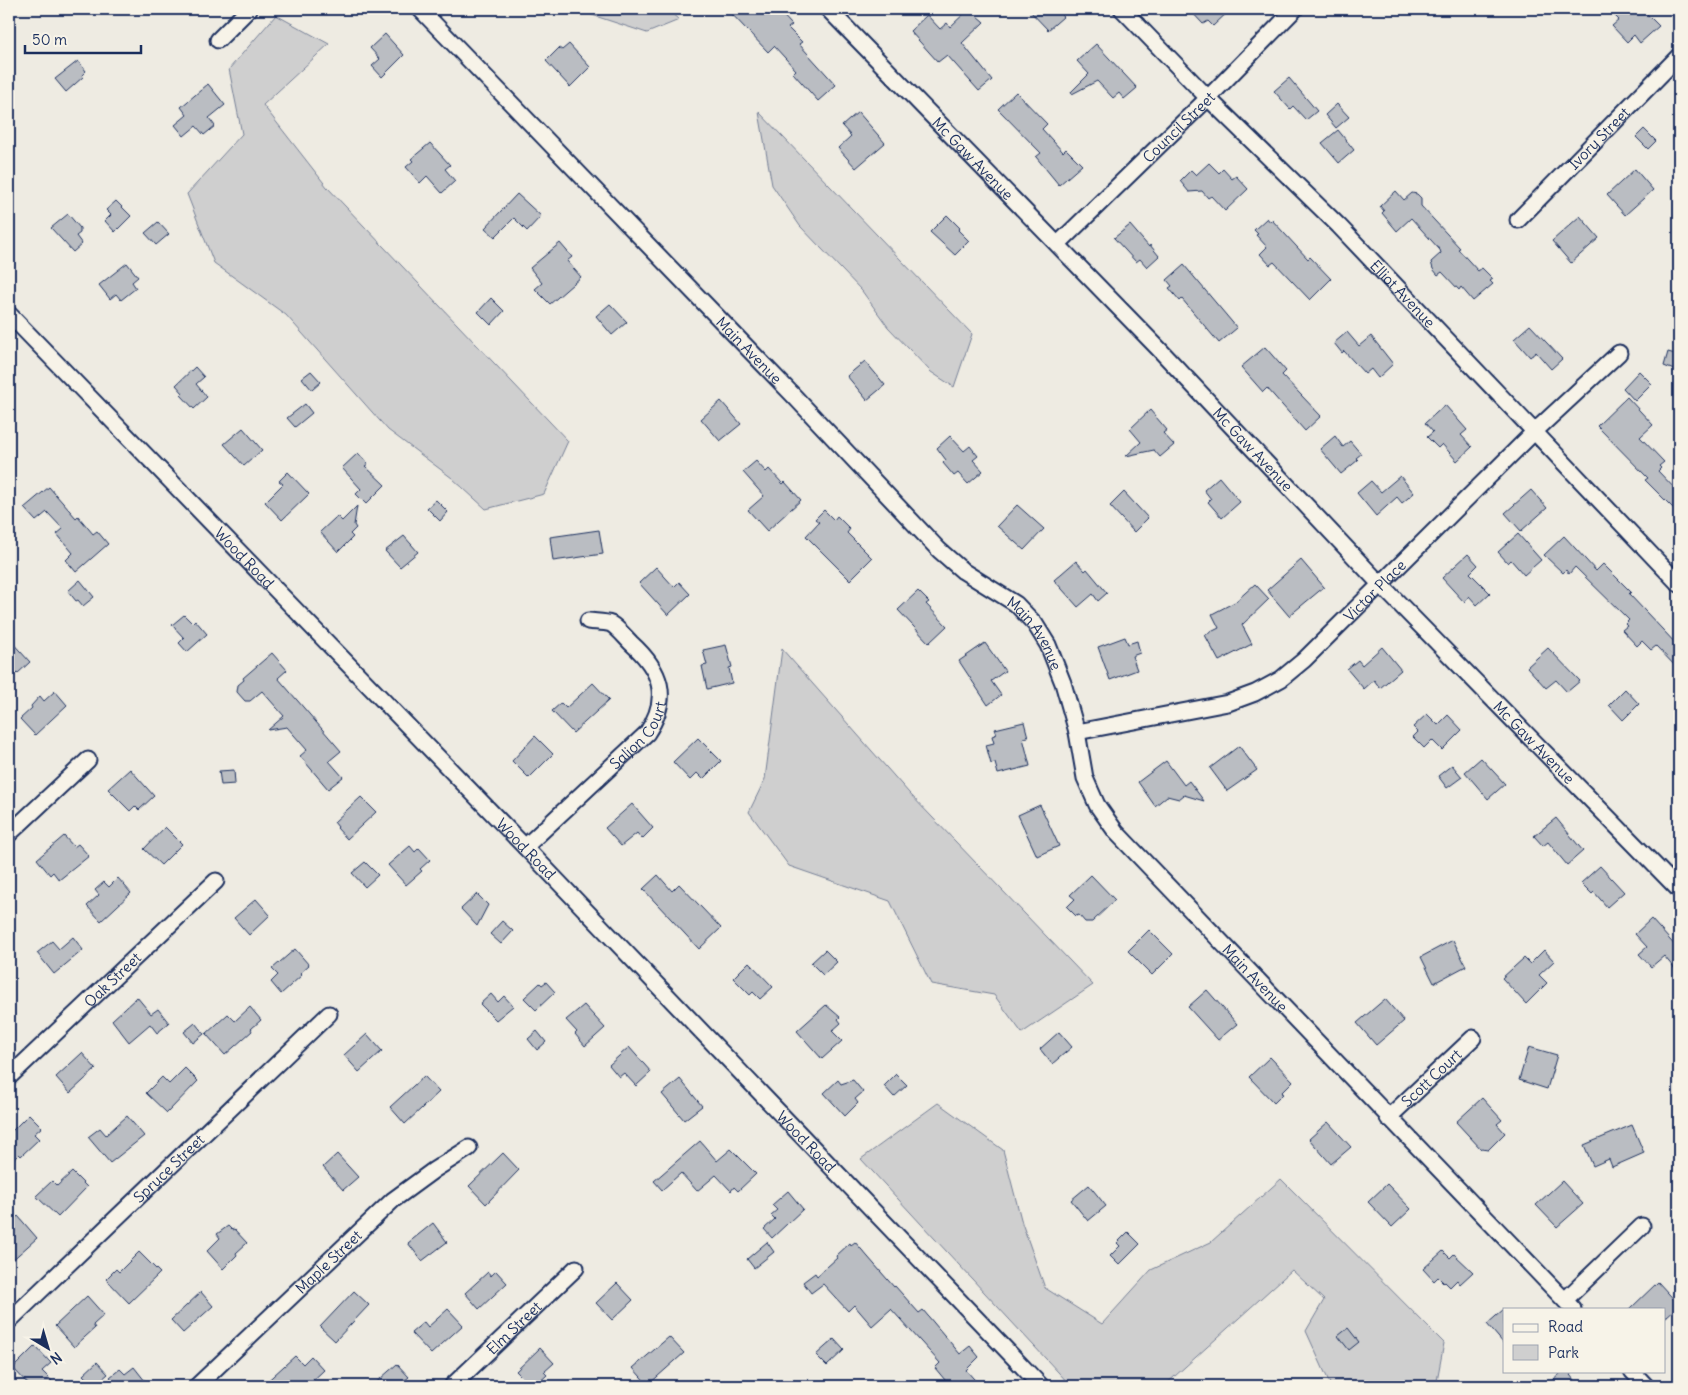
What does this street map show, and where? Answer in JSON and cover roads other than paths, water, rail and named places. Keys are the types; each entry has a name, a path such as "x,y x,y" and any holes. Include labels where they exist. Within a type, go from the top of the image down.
{"street":[{"path":"218,40 249,9"},
{"name":"Main Avenue","path":"420,9 792,394 939,550 963,571 1016,604 1035,624 1048,645 1056,664 1077,732 1085,778 1097,806 1116,832 1388,1118 1569,1304"},
{"name":"Mc Gaw Avenue","path":"828,9 1058,244 1290,486 1380,584 1679,890"},
{"name":"Elliot Avenue","path":"1122,9 1208,98 1339,226 1679,584"},
{"name":"Council Street","path":"1058,244 1208,98 1296,9"},
{"name":"Ivory Street","path":"1518,220 1679,56"},
{"name":"Wood Road","path":"9,314 1041,1386"},
{"name":"Victor Place","path":"1077,732 1228,703 1255,693 1281,679 1304,660 1534,432 1619,353"},
{"name":"Saljon Court","path":"524,847 647,733 654,723 661,701 660,685 644,655 611,624 588,621"},
{"path":"9,834 88,760"},
{"name":"Oak Street","path":"9,1077 216,881"},
{"name":"Spruce Street","path":"9,1321 329,1014"},
{"name":"Scott Court","path":"1388,1118 1473,1038"},
{"name":"Maple Street","path":"197,1386 393,1200 434,1170 469,1148"},
{"path":"1569,1304 1642,1226"},
{"name":"Elm Street","path":"452,1386 576,1268"},
{"path":"1633,1372 1646,1386"}]}
